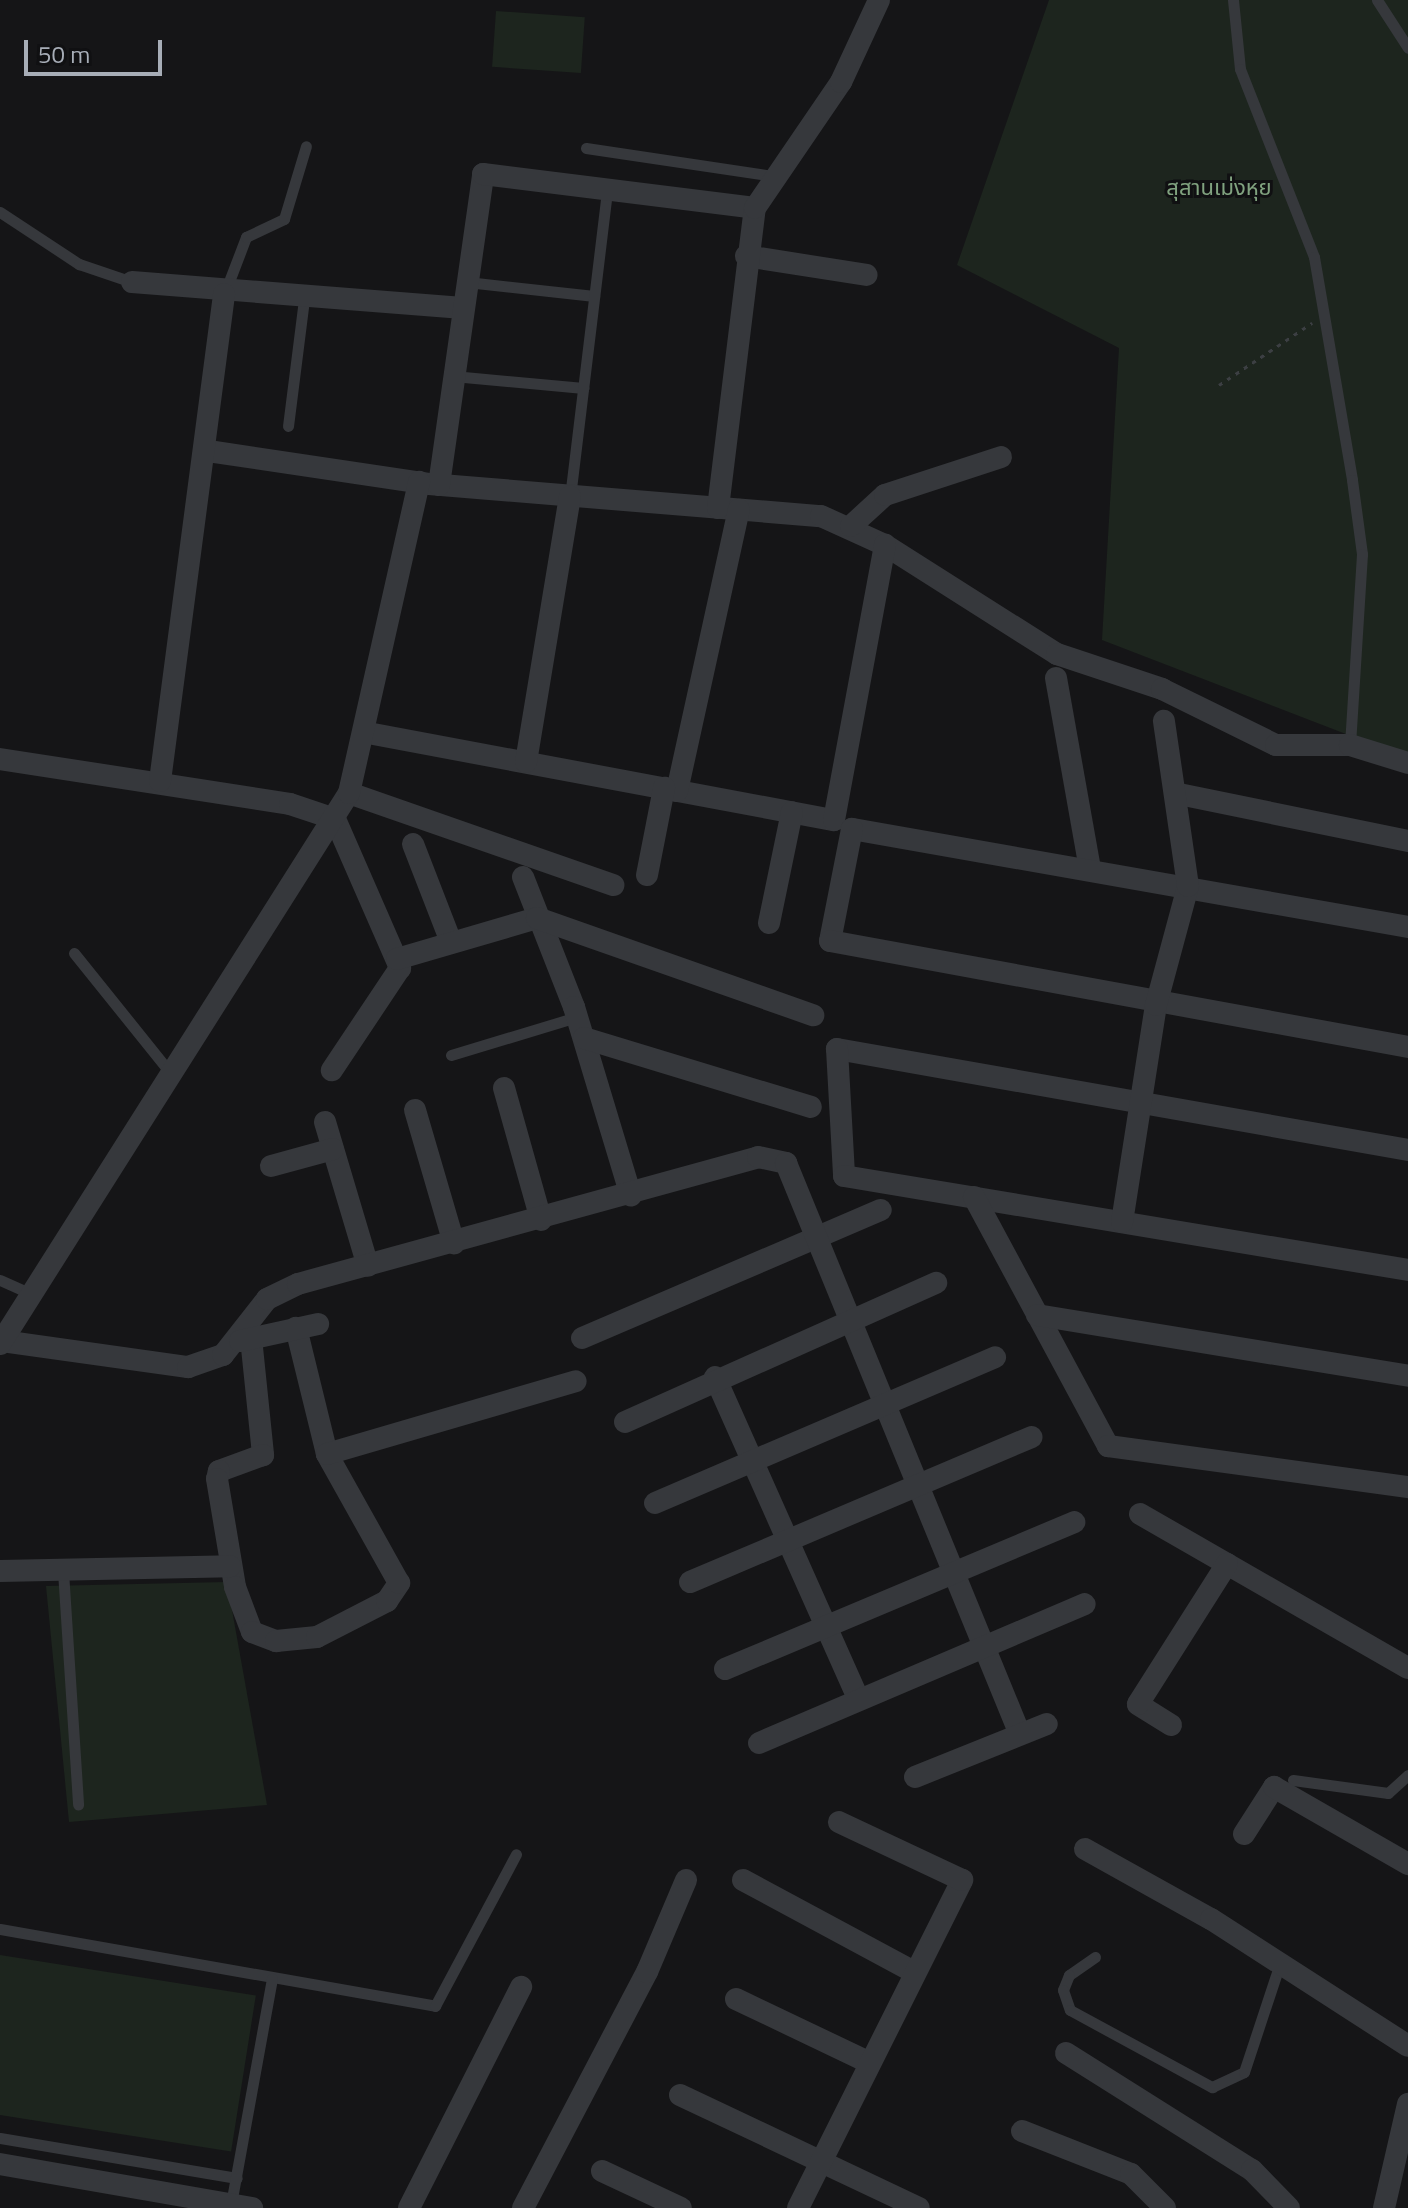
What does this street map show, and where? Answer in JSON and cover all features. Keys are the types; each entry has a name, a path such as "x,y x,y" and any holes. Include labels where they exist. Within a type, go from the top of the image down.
{"street":[{"path":"647,875 670,789 729,509 746,256 755,208 841,82 879,0"},
{"path":"755,208 483,174 453,376 368,733 349,793 335,819 285,885 172,1076 1,1342 188,1367 245,1340 307,1326 327,1454 399,1583 397,1594 317,1637 276,1641 252,1632 230,1566 219,1471 263,1455 245,1340 281,1291 631,1196 758,1157 786,1163 854,1320 1019,1732"},
{"path":"746,256 867,275"},
{"path":"132,282 224,294 463,308"},
{"path":"160,781 208,451 224,294"},
{"path":"208,451 429,484 821,516 851,526 885,545 1057,654 1162,689 1276,745 1350,745 1408,763"},
{"path":"851,526 871,501 1001,457"},
{"path":"526,762 570,497"},
{"path":"368,733 834,820 885,545"},
{"path":"1056,678 1090,869"},
{"path":"1122,1222 1156,1005 1188,886 1179,794 1164,721"},
{"path":"0,759 160,781 335,819"},
{"path":"349,793 613,885"},
{"path":"1179,794 1408,841"},
{"path":"769,923 792,812"},
{"path":"332,1070 400,968 335,819"},
{"path":"1408,927 852,829 830,941 1156,1005 1408,1047"},
{"path":"413,844 451,942"},
{"path":"523,877 581,1028 631,1196"},
{"path":"397,959 537,918 813,1015"},
{"path":"581,1028 811,1107"},
{"path":"1408,1150 1141,1099 837,1049 844,1176 1408,1270"},
{"path":"504,1088 541,1220"},
{"path":"415,1110 454,1243"},
{"path":"325,1122 368,1266"},
{"path":"271,1166 333,1149"},
{"path":"974,1197 1108,1446 1408,1487"},
{"path":"582,1338 881,1210"},
{"path":"625,1422 715,1377 936,1283"},
{"path":"1037,1315 1408,1376"},
{"path":"655,1503 995,1357"},
{"path":"715,1377 857,1696"},
{"path":"327,1454 576,1381"},
{"path":"690,1582 1031,1437"},
{"path":"1140,1514 1408,1668"},
{"path":"725,1669 1074,1522"},
{"path":"1171,1725 1138,1704 1227,1564"},
{"path":"0,1571 230,1566"},
{"path":"759,1743 857,1696 1085,1604"},
{"path":"915,1777 1019,1732 1047,1724"},
{"path":"1244,1834 1274,1787 1408,1864"},
{"path":"798,2208 912,1971 962,1880 839,1822"},
{"path":"1085,1849 1408,2046"},
{"path":"523,2208 647,1972 686,1880"},
{"path":"743,1880 912,1971"},
{"path":"409,2208 521,1987"},
{"path":"736,1999 870,2063"},
{"path":"1066,2053 1252,2170 1289,2208"},
{"path":"680,2095 919,2208"},
{"path":"1384,2208 1407,2110"},
{"path":"1022,2131 1131,2174 1143,2200 1165,2208"},
{"path":"0,2164 242,2206"},
{"path":"602,2171 681,2208"}],"lane":[{"path":"1233,0 1240,69 1314,257 1362,554 1350,745"},
{"path":"1377,0 1408,48"},
{"path":"224,294 246,237 284,219 306,146"},
{"path":"586,148 774,176"},
{"path":"570,497 607,190"},
{"path":"0,212 79,264 132,282"},
{"path":"467,282 594,296"},
{"path":"288,426 304,299"},
{"path":"453,376 583,388"},
{"path":"74,953 172,1076"},
{"path":"451,1055 581,1028"},
{"path":"0,1280 32,1294"},
{"path":"63,1571 78,1805"},
{"path":"1293,1780 1388,1793 1408,1775"},
{"path":"0,1929 435,2006 516,1854"},
{"path":"1095,1957 1069,1975 1063,1990 1070,2010 1212,2087 1244,2072 1279,1966"},
{"path":"242,2206 237,2178 272,1979"},
{"path":"0,2138 237,2178"}],"path":[{"path":"1219,385 1325,319"}],"green space":[{"name":"สุสานเม่งหุย","path":"1049,0 1408,0 1408,758 1102,640 1119,348 957,265"},
{"path":"496,11 585,17 581,73 492,67"},
{"path":"227,1582 267,1805 69,1822 46,1586"},
{"path":"0,1955 256,1996 231,2152 0,2115"}]}
